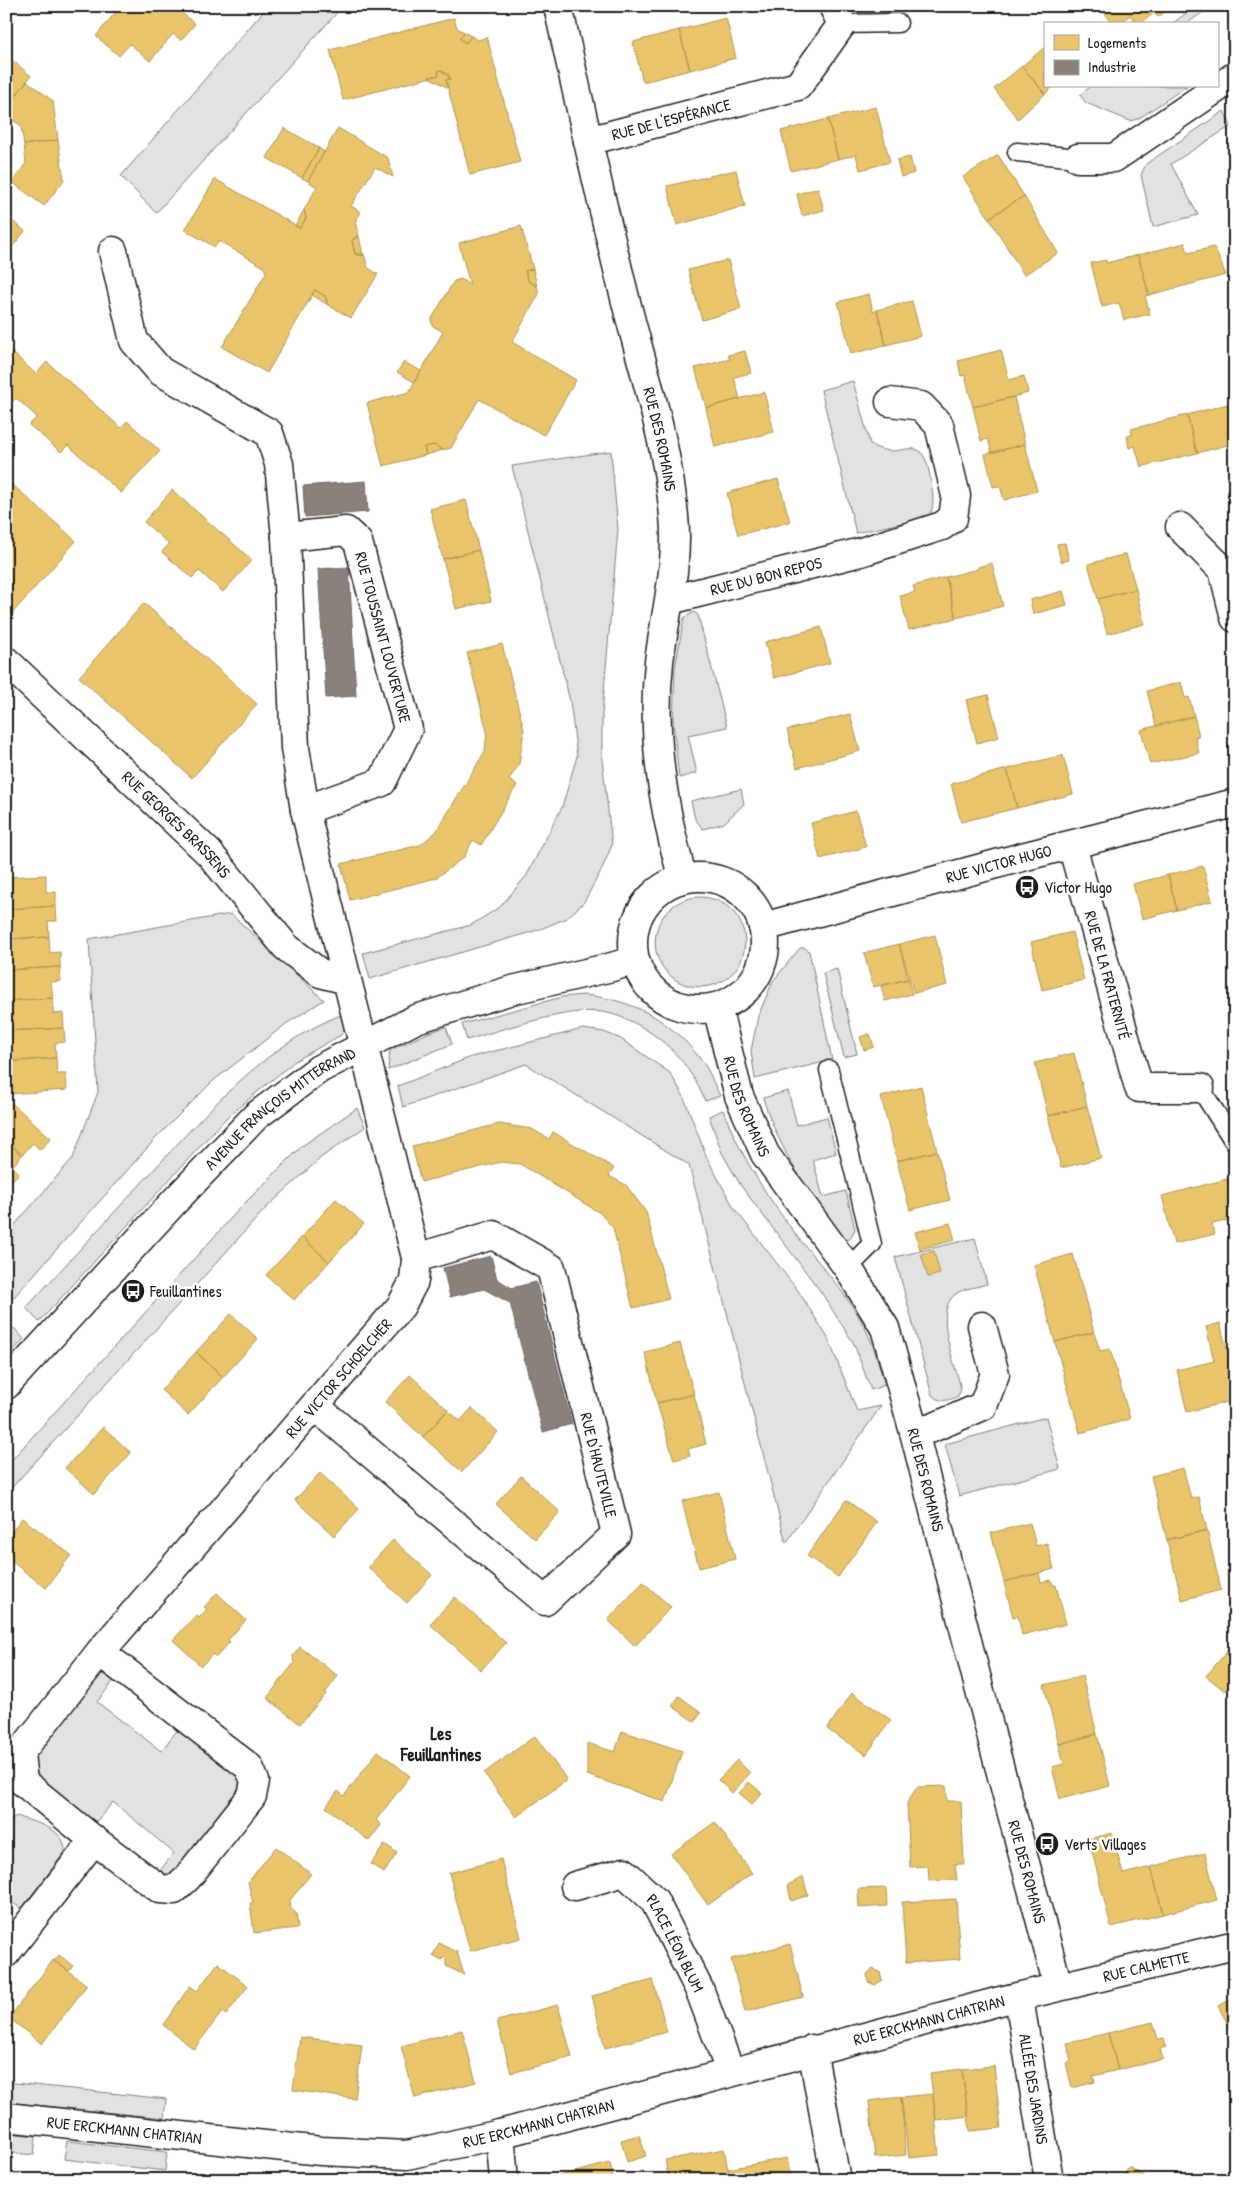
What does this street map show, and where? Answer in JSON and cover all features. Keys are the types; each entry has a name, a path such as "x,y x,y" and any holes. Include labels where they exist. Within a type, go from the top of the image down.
{"street":[{"name":"RUE DES ROMAINS","path":"558,6 588,141 666,462 674,518 670,600 659,663 656,726 663,789 683,879"},
{"name":"RUE DE L'ESPÉRANCE","path":"588,141 798,86 837,15"},
{"path":"1218,88 1235,76"},
{"path":"1078,158 1114,158 1217,88"},
{"path":"113,251 134,341 160,371 269,433 279,464 286,537 295,748 305,810 362,1047"},
{"name":"RUE DU BON REPOS","path":"670,600 861,552 942,526 953,518 956,496 939,425 921,406 890,402"},
{"path":"1180,528 1223,570 1235,618"},
{"name":"RUE TOUSSAINT LOUVERTURE","path":"286,537 346,531 358,542 408,730 382,782 305,810"},
{"name":"RUE GEORGES BRASSENS","path":"6,661 209,853 286,947 320,973 347,980"},
{"name":"RUE VICTOR HUGO","path":"764,927 1072,844 1235,803"},
{"name":"RUE DE LA FRATERNITÉ","path":"1072,844 1127,1050 1139,1088 1200,1088"},
{"path":"700,877 717,879 733,886 746,896 757,910 764,927 765,952 756,976 740,995 717,1007 691,1009 667,1000 647,983 635,960 635,930 639,916 646,904 656,892 683,879 700,877"},
{"name":"AVENUE FRANÇOIS MITTERRAND","path":"6,1385 172,1204 256,1116 319,1069 416,1019 512,990 612,968 635,960"},
{"name":"RUE DES ROMAINS","path":"717,1007 739,1096 765,1154 848,1268 885,1328 914,1432 996,1754 1058,1986"},
{"name":"RUE VICTOR SCHOELCHER","path":"100,1652 249,1767 256,1781 252,1796 188,1878 174,1890 160,1889 94,1840 14,1773 20,1753 100,1652 401,1306 414,1281 416,1258 362,1047"},
{"name":"RUE D'HAUTEVILLE","path":"315,1406 545,1601 616,1534 551,1268 493,1234 416,1258"},
{"path":"914,1432 932,1428 983,1406 995,1374 982,1326"},
{"path":"6,1953 94,1840"},
{"name":"PLACE LÉON BLUM","path":"575,1886 624,1872 654,1900 700,1991 730,2071"},
{"name":"RUE CALMETTE","path":"1058,1986 1235,1945"},
{"name":"RUE ERCKMANN CHATRIAN","path":"6,2117 365,2154 407,2156 500,2134 812,2049 1000,2001 1019,1998 1058,1986"},
{"name":"ALLÉE DES JARDINS","path":"1019,1998 1049,2180"},
{"path":"812,2049 836,2180"},
{"path":"500,2134 504,2180"}],"lane":[{"path":"837,15 898,23"},
{"path":"1017,152 1078,158"},
{"path":"829,1070 872,1244 848,1268"},
{"path":"1200,1088 1235,1143"}],"shaded area":[{"path":"268,6 343,6 156,213 121,176"},
{"path":"1195,6 1209,8 1189,22 1175,22"},
{"path":"1089,88 1184,88 1138,119 1130,121 1086,103 1080,95"},
{"path":"1224,111 1231,126 1171,164 1198,215 1153,227 1141,175 1146,164"},
{"path":"853,381 870,444 892,451 916,449 922,454 927,464 932,491 933,505 929,517 856,533 821,390"},
{"path":"611,451 618,530 602,714 602,759 612,845 602,869 584,902 567,918 538,930 370,979 363,953 471,925 500,907 527,875 562,807 577,756 570,701 512,466"},
{"path":"694,612 698,615 727,727 688,735 697,773 679,778 673,721 675,668 684,618"},
{"path":"741,789 744,804 724,823 703,829 695,819 691,801"},
{"path":"691,897 709,897 725,904 738,917 745,933 745,951 738,967 725,980 709,987 691,987 675,980 662,967 655,951 655,933 662,917 675,904"},
{"path":"231,914 324,1000 286,1024 213,1081 157,1137 14,1297 6,1291 6,1235 73,1158 98,1092 89,939"},
{"path":"800,948 805,948 809,951 832,1060 755,1079 751,1051 758,1016 773,981"},
{"path":"837,969 857,1054 844,1057 823,973"},
{"path":"584,995 636,1007 664,1023 678,1034 702,1061 720,1096 705,1101 693,1077 675,1053 640,1026 615,1015 588,1011 554,1016 467,1040 462,1024 562,997"},
{"path":"343,1014 345,1028 341,1035 295,1061 226,1118 39,1322 26,1308 215,1105 262,1062 287,1044 314,1027"},
{"path":"446,1027 452,1044 388,1070 390,1050"},
{"path":"583,1029 604,1032 621,1039 670,1073 683,1095 707,1158 734,1208 799,1292 828,1338 857,1411 881,1406 786,1543 689,1165 526,1064 403,1107 398,1086 471,1057"},
{"path":"788,1091 797,1125 827,1117 836,1153 813,1160 823,1197 846,1191 855,1229 850,1239 845,1240 820,1207 787,1155 770,1118 763,1098"},
{"path":"357,1108 365,1127 323,1156 267,1207 6,1494 6,1466 242,1206 302,1146"},
{"path":"723,1110 730,1128 767,1194 858,1315 873,1346 885,1385 871,1390 854,1344 821,1292 741,1186 722,1153 709,1116"},
{"path":"975,1238 987,1284 960,1291 950,1301 946,1311 947,1338 961,1389 958,1396 948,1400 941,1400 932,1395 895,1257"},
{"path":"14,1328 24,1339 6,1359 6,1336"},
{"path":"1046,1417 1060,1469 959,1496 945,1444"},
{"path":"102,1674 115,1679 97,1702 161,1751 179,1728 238,1776 240,1783 237,1791 179,1869 169,1874 158,1873 174,1853 113,1802 96,1822 42,1782 32,1768 34,1753 86,1684"},
{"path":"17,1816 41,1824 55,1832 64,1844 65,1852 21,1909 6,1897 6,1821"},
{"path":"6,2082 166,2099 164,2118 6,2102"},
{"path":"6,2133 36,2136 34,2155 6,2152"},
{"path":"67,2141 167,2152 165,2171 64,2159"}],"building: Logements":[{"path":"121,6 143,6 151,13 157,6 174,6 195,24 181,40 173,34 150,61 130,44 119,56 96,36"},
{"path":"1099,6 1162,6 1166,11 1158,17 1154,13 1143,22 1135,22 1130,15 1121,22 1111,22"},
{"path":"454,18 457,28 464,32 460,39 466,43 471,36 478,40 487,37 520,162 470,175 446,80 450,79 441,70 438,71 439,75 343,100 330,50"},
{"path":"726,18 736,58 690,70 679,30"},
{"path":"679,30 690,70 643,82 633,42"},
{"path":"464,32 471,36 466,43 460,39"},
{"path":"1044,48 1044,88 1052,88 1045,94 1022,66"},
{"path":"6,55 31,76 6,108"},
{"path":"1022,66 1045,94 1018,119 994,89"},
{"path":"441,70 449,75 450,79 446,80 448,88 429,77 439,75 438,71"},
{"path":"27,81 53,101 58,140 24,145 21,126 6,115 6,108"},
{"path":"876,107 890,162 860,170 856,155 838,159 828,119"},
{"path":"828,119 838,159 791,171 781,131"},
{"path":"284,128 319,148 302,178 267,158"},
{"path":"338,128 388,158 393,177 375,167 351,206 361,212 355,222 359,236 352,240 355,254 364,254 368,268 378,274 351,318 328,305 325,296 315,290 267,373 222,347 266,273 264,267 219,241 215,247 185,230 215,179 300,228 306,218 304,210 317,187 308,181"},
{"path":"58,140 64,180 44,206 12,182 26,163 24,145"},
{"path":"319,148 324,152 308,181 302,178"},
{"path":"998,155 1024,196 989,218 963,177"},
{"path":"910,157 914,173 901,177 897,160"},
{"path":"736,170 745,206 677,225 667,186"},
{"path":"818,188 824,210 802,216 797,194"},
{"path":"1024,196 1058,253 1024,275 989,218"},
{"path":"304,210 306,218 300,228 295,226"},
{"path":"6,216 25,231 6,255"},
{"path":"521,226 533,269 525,271 528,281 537,286 539,294 512,342 576,380 544,435 479,399 451,448 443,450 434,445 424,447 426,455 383,466 367,403 409,392 443,332 433,326 431,320 454,281 461,279 470,285 459,243"},
{"path":"359,236 363,256 355,254 352,240"},
{"path":"1185,243 1188,253 1214,247 1226,275 1149,295 1138,255"},
{"path":"1138,255 1149,295 1145,296 1150,314 1124,320 1119,303 1102,307 1091,263 1106,260 1106,263"},
{"path":"728,260 741,309 702,320 688,270"},
{"path":"533,269 537,286 528,281 525,271"},
{"path":"315,290 325,296 328,305 312,295"},
{"path":"869,294 873,312 877,310 886,345 851,354 838,302"},
{"path":"912,301 921,336 886,345 877,310"},
{"path":"6,347 36,374 47,362 121,428 127,421 160,451 121,493 68,445 61,452 29,425 37,417 16,398 6,408"},
{"path":"1001,350 1009,380 1024,376 1028,393 973,407 965,375 961,376 958,361"},
{"path":"745,351 751,373 734,377 740,399 706,408 695,368 730,359 728,355"},
{"path":"404,362 421,371 414,382 397,372"},
{"path":"764,392 774,432 715,447 706,408"},
{"path":"1014,397 1025,444 992,453 988,439 981,441 973,407"},
{"path":"1235,402 1235,443 1197,453 1187,415"},
{"path":"1187,415 1197,453 1141,467 1135,446 1129,448 1127,436 1132,435 1131,429"},
{"path":"1025,444 1037,491 1004,500 1000,486 993,487 985,454"},
{"path":"434,445 443,450 426,455 424,447"},
{"path":"6,479 76,541 9,617 6,614"},
{"path":"778,479 790,522 738,535 727,493"},
{"path":"172,490 252,560 223,592 199,571 192,578 162,552 169,544 144,522"},
{"path":"466,500 479,550 443,559 430,509"},
{"path":"1065,543 1069,560 1061,562 1057,544"},
{"path":"479,550 491,601 456,609 443,559"},
{"path":"1126,554 1136,589 1098,599 1088,564"},
{"path":"992,563 1003,606 956,618 946,577 978,569 978,567"},
{"path":"946,577 956,618 909,630 900,596 915,592 913,586"},
{"path":"1136,589 1144,624 1107,634 1098,599"},
{"path":"1063,591 1067,605 1033,614 1030,600"},
{"path":"144,603 257,704 192,778 79,677"},
{"path":"821,627 830,663 774,678 765,642"},
{"path":"502,644 524,730 519,764 509,780 517,785 481,845 473,840 464,857 436,878 350,900 341,864 420,845 436,832 478,763 485,751 487,731 467,653"},
{"path":"1181,682 1185,698 1189,697 1194,716 1156,726 1147,691"},
{"path":"988,695 999,737 977,743 966,700"},
{"path":"850,714 860,751 797,768 787,730"},
{"path":"1194,716 1199,736 1195,737 1199,753 1150,764 1141,730"},
{"path":"1063,755 1073,794 1017,808 1007,769"},
{"path":"1007,769 1017,808 961,822 951,784"},
{"path":"856,811 866,847 820,859 811,823"},
{"path":"1203,866 1212,901 1177,910 1168,875"},
{"path":"46,875 46,892 56,892 56,906 6,909 6,877"},
{"path":"1168,875 1177,910 1142,919 1133,884"},
{"path":"56,906 57,921 48,921 49,937 6,939 6,909"},
{"path":"1072,932 1084,980 1042,990 1031,942"},
{"path":"935,935 947,985 914,993 899,944"},
{"path":"49,937 50,953 60,952 60,967 6,970 6,939"},
{"path":"899,944 908,979 873,987 864,953"},
{"path":"60,967 61,981 51,982 53,998 6,1001 6,970"},
{"path":"908,979 912,994 885,1001 881,986"},
{"path":"53,998 53,1014 63,1013 64,1028 6,1031 6,1001"},
{"path":"64,1028 65,1042 55,1043 56,1058 6,1062 6,1031"},
{"path":"870,1034 874,1047 864,1050 860,1037"},
{"path":"1074,1053 1087,1106 1048,1116 1035,1063"},
{"path":"56,1058 57,1074 66,1074 67,1090 7,1094 6,1062"},
{"path":"921,1086 937,1151 897,1161 881,1097"},
{"path":"6,1098 51,1138 40,1150 33,1143 22,1155 6,1140"},
{"path":"1087,1106 1101,1158 1061,1168 1048,1116"},
{"path":"499,1124 532,1129 549,1139 553,1132 614,1168 609,1176 626,1185 646,1212 669,1299 633,1308 613,1228 600,1213 520,1164 501,1162 421,1182 412,1146"},
{"path":"6,1140 22,1155 12,1167 19,1173 9,1184 6,1181"},
{"path":"937,1151 950,1200 910,1210 897,1161"},
{"path":"1235,1177 1235,1212 1227,1179"},
{"path":"1227,1179 1235,1219 1212,1224 1215,1234 1174,1244 1162,1196"},
{"path":"336,1199 364,1224 329,1262 302,1237"},
{"path":"950,1223 955,1240 920,1249 915,1232"},
{"path":"302,1237 329,1262 294,1300 266,1275"},
{"path":"934,1251 940,1274 928,1277 921,1254"},
{"path":"1073,1254 1094,1332 1055,1342 1034,1265"},
{"path":"231,1314 258,1339 223,1377 196,1352"},
{"path":"1220,1323 1235,1381 1235,1400 1187,1412 1177,1370 1214,1361 1206,1327"},
{"path":"1094,1332 1100,1351 1110,1349 1130,1419 1080,1433 1055,1342"},
{"path":"680,1343 694,1394 657,1403 645,1352"},
{"path":"196,1352 223,1377 188,1415 161,1390"},
{"path":"1235,1355 1235,1381 1229,1357"},
{"path":"410,1375 448,1410 423,1437 385,1402"},
{"path":"694,1394 706,1444 688,1449 690,1456 674,1460 657,1403"},
{"path":"472,1408 498,1432 462,1472 423,1437 448,1410 460,1421"},
{"path":"103,1427 131,1453 94,1494 65,1468"},
{"path":"1183,1468 1191,1498 1199,1497 1207,1530 1167,1540 1151,1476"},
{"path":"320,1473 359,1509 334,1536 295,1500"},
{"path":"521,1476 560,1512 535,1539 496,1504"},
{"path":"719,1492 735,1559 699,1568 682,1501"},
{"path":"846,1500 877,1522 838,1577 807,1556"},
{"path":"22,1518 71,1555 46,1588 11,1561 13,1558 6,1553 6,1539"},
{"path":"1030,1523 1036,1546 1047,1543 1054,1569 1004,1582 991,1533"},
{"path":"1207,1530 1221,1590 1182,1600 1167,1540"},
{"path":"393,1540 432,1575 407,1603 368,1567"},
{"path":"1039,1573 1041,1582 1051,1580 1053,1585 1056,1585 1066,1624 1022,1635 1018,1616 1013,1617 1004,1582"},
{"path":"643,1582 671,1607 635,1646 608,1620"},
{"path":"217,1593 246,1620 216,1657 213,1654 201,1666 173,1640 196,1615 199,1618 207,1609 204,1607"},
{"path":"455,1597 506,1643 481,1670 430,1624"},
{"path":"6,1624 13,1629 6,1639"},
{"path":"1235,1642 1235,1687 1231,1684 1225,1691 1206,1676"},
{"path":"300,1647 338,1676 326,1694 300,1724 267,1698 294,1663 293,1656"},
{"path":"1082,1676 1097,1734 1059,1744 1044,1685"},
{"path":"852,1693 891,1720 866,1755 827,1729"},
{"path":"679,1696 701,1712 695,1722 672,1706"},
{"path":"622,1731 682,1751 665,1802 587,1775 587,1743 615,1752"},
{"path":"1097,1734 1110,1786 1060,1799 1052,1767 1064,1764 1059,1744"},
{"path":"535,1736 567,1780 516,1817 484,1773"},
{"path":"378,1751 410,1776 376,1820 381,1825 369,1841 326,1807 338,1791 344,1796"},
{"path":"737,1760 750,1773 732,1793 718,1780"},
{"path":"749,1782 762,1793 752,1804 739,1793"},
{"path":"946,1786 947,1801 961,1801 964,1864 955,1864 957,1880 929,1881 928,1866 910,1867 907,1803 917,1787"},
{"path":"715,1822 752,1873 708,1905 671,1854"},
{"path":"1112,1833 1123,1874 1151,1867 1163,1914 1111,1927 1089,1839"},
{"path":"385,1844 397,1853 384,1873 371,1864"},
{"path":"276,1847 311,1874 290,1900 291,1909 296,1913 298,1928 254,1933 250,1903 253,1903 248,1882"},
{"path":"1205,1853 1217,1900 1163,1914 1151,1867"},
{"path":"501,1859 521,1938 470,1951 449,1873"},
{"path":"803,1877 808,1895 791,1901 788,1885"},
{"path":"886,1888 887,1906 859,1908 858,1889"},
{"path":"956,1899 960,1959 906,1963 902,1902"},
{"path":"439,1943 457,1952 464,1975 446,1966 446,1958 444,1957 442,1960 433,1955"},
{"path":"790,1944 803,1997 745,2012 731,1959"},
{"path":"59,1955 73,1966 69,1971 54,1961"},
{"path":"53,1960 87,1985 42,2044 9,2018"},
{"path":"218,1963 248,1986 226,2015 222,2012 194,2049 163,2025 190,1986 197,1991"},
{"path":"873,1969 880,1972 882,1980 875,1985 868,1982 867,1974"},
{"path":"653,1980 667,2032 605,2048 592,1996"},
{"path":"1235,1997 1235,2031 1232,2032 1218,2006"},
{"path":"558,2005 572,2057 511,2073 497,2021"},
{"path":"1153,2022 1158,2039 1164,2038 1166,2047 1160,2049 1163,2059 1118,2070 1108,2033"},
{"path":"462,2030 476,2082 415,2098 401,2046"},
{"path":"1108,2033 1118,2070 1093,2076 1095,2082 1072,2088 1066,2063 1071,2061 1067,2043"},
{"path":"300,2037 362,2045 355,2099 293,2090"},
{"path":"994,2066 1001,2128 970,2131 962,2069"},
{"path":"962,2069 968,2116 936,2120 930,2073"},
{"path":"933,2094 939,2155 909,2158 901,2097"},
{"path":"901,2097 906,2155 875,2158 869,2101"},
{"path":"639,2135 646,2156 627,2162 621,2140"},
{"path":"724,2149 730,2180 669,2180 665,2160"},
{"path":"787,2158 791,2180 730,2180 728,2169"},
{"path":"610,2163 614,2180 552,2180 552,2178"},
{"path":"1129,2167 1148,2178 1121,2180"}],"building: Industrie":[{"path":"366,481 368,512 305,517 303,486"},
{"path":"349,567 356,696 326,698 318,569"},
{"path":"491,1256 497,1279 512,1288 536,1282 572,1424 543,1432 510,1303 484,1289 450,1297 443,1268"}],"place":[{"name":"Victor Hugo","path":"1027,887"},
{"name":"Feuillantines","path":"133,1291"},
{"name":"Verts Villages","path":"1047,1844"}],"district":[{"name":"Les Feuillantines","path":"441,1744"}]}
